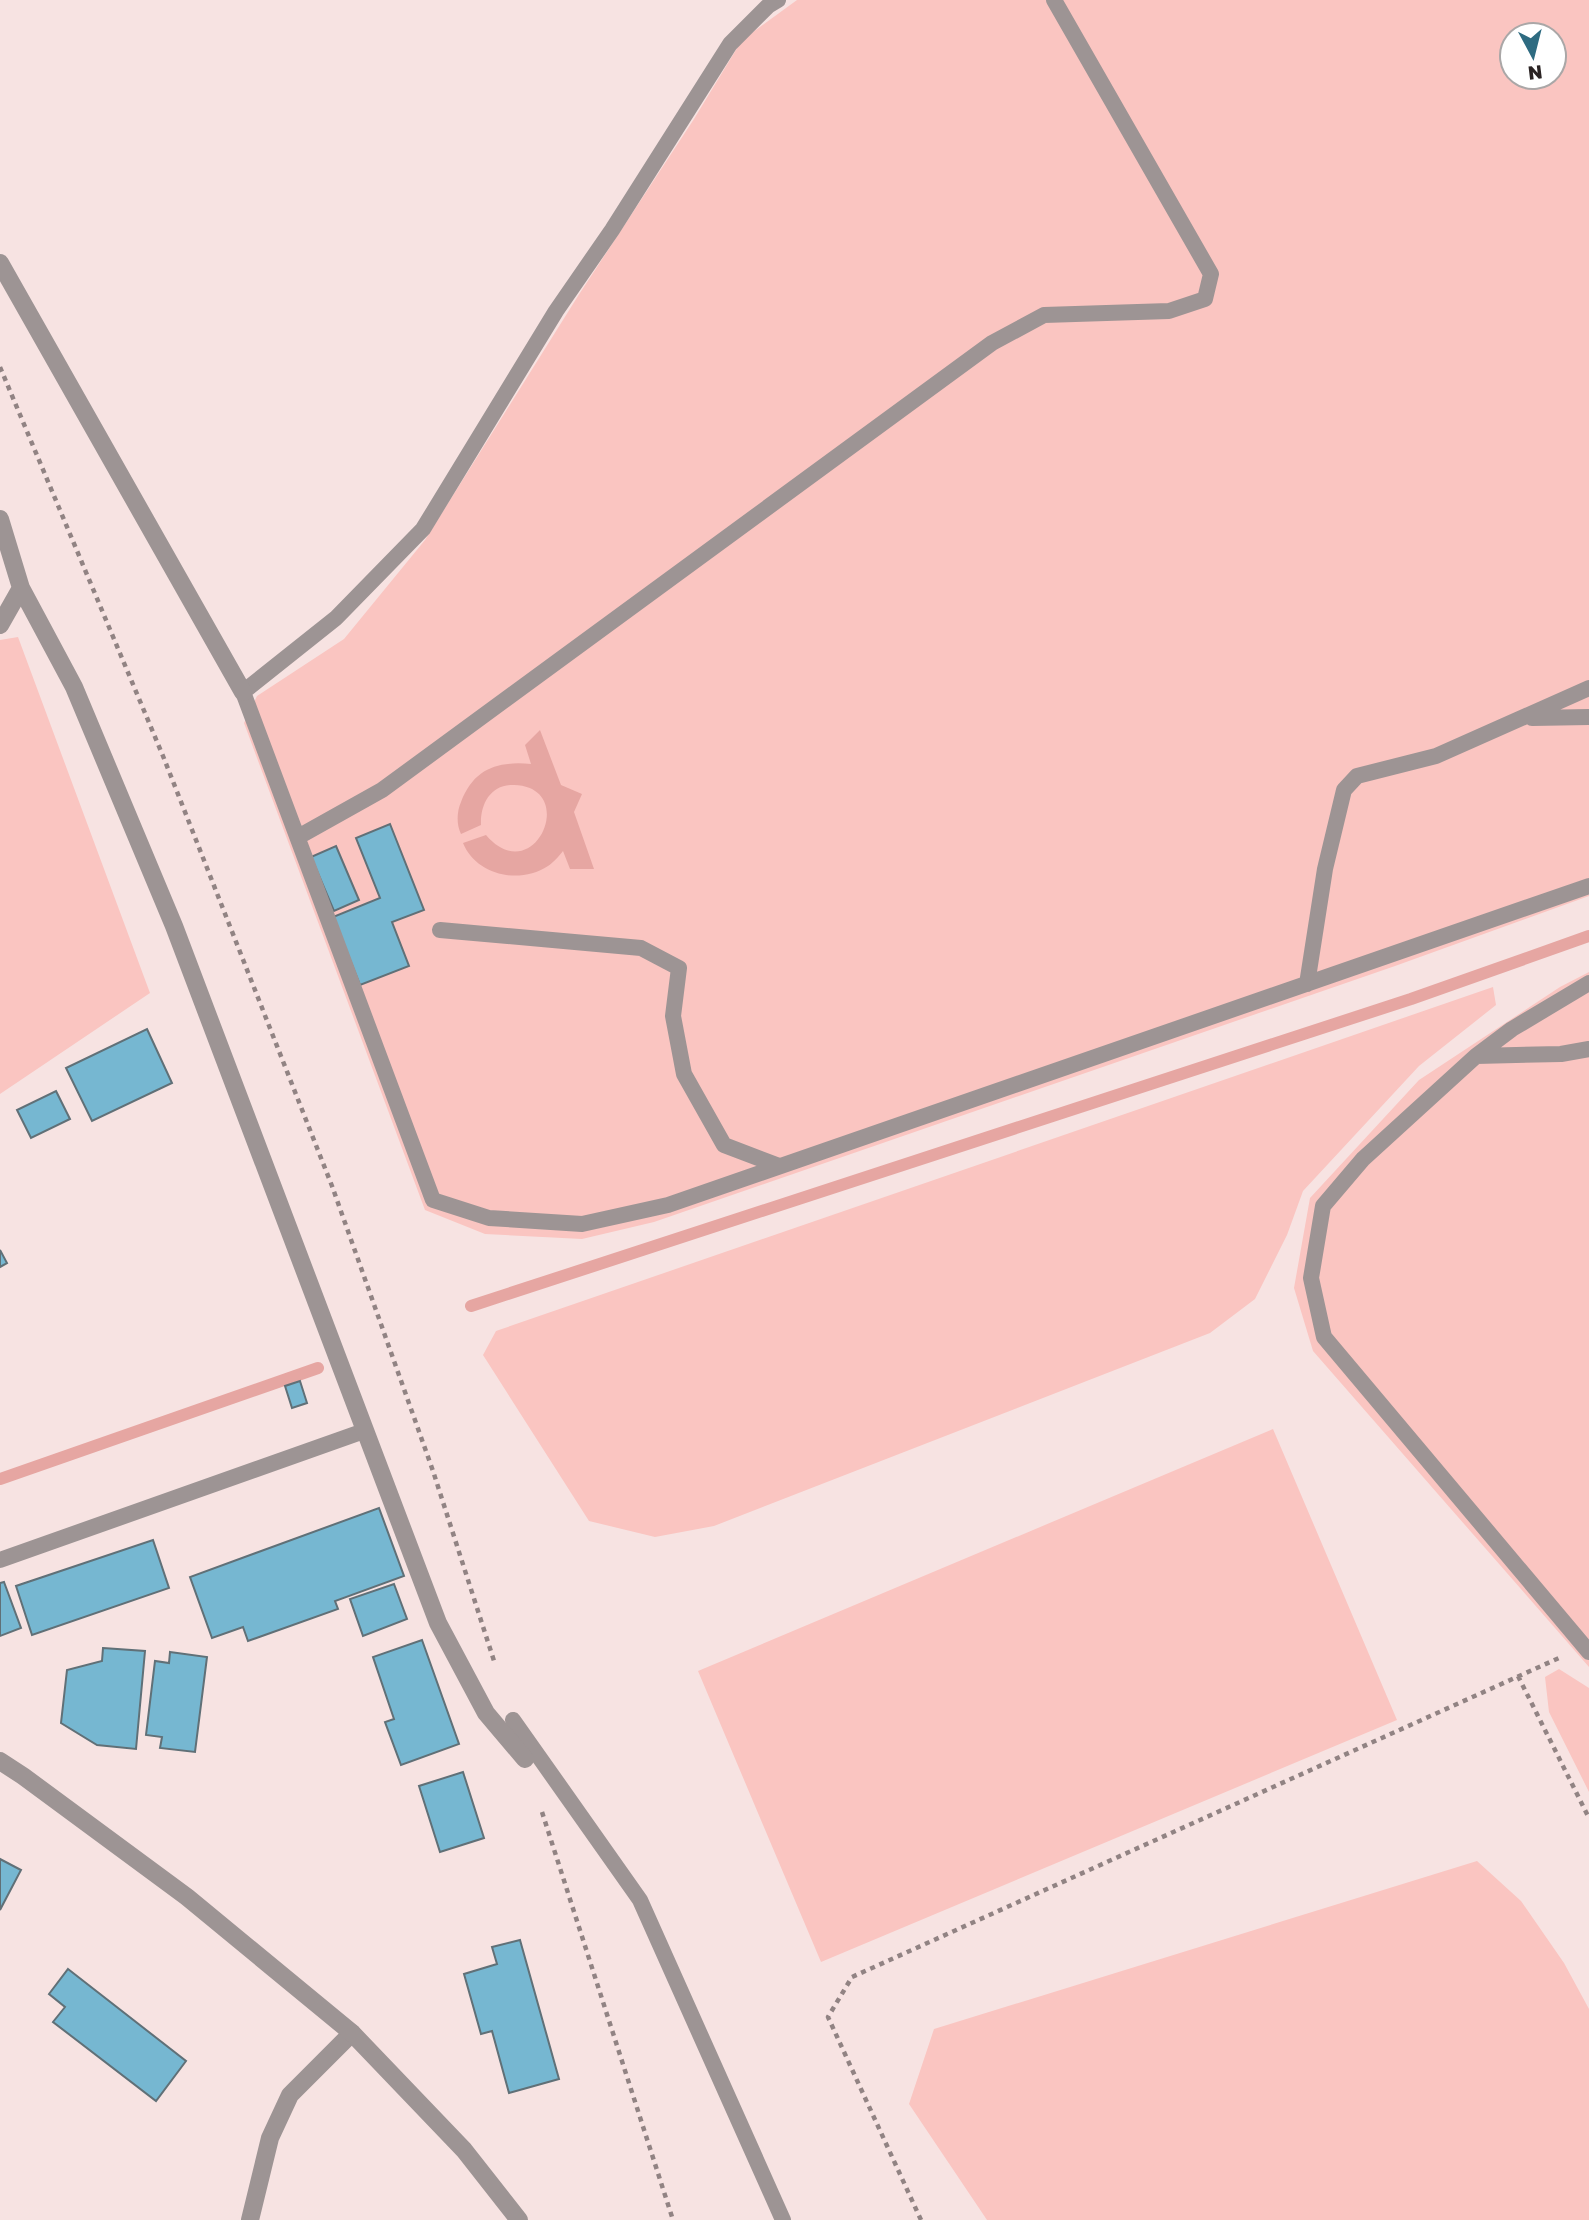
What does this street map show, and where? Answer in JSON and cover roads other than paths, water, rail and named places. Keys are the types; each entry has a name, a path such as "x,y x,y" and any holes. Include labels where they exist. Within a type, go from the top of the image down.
{"street":[{"path":"0,264 243,692"},
{"path":"0,519 21,588 74,687 174,926 438,1623 486,1713 525,1759"},
{"path":"0,625 21,588"},
{"path":"0,1761 187,1898 352,2033 464,2150 519,2220"},
{"path":"250,2220 270,2138 290,2095 352,2033"}],"lane":[{"path":"778,0 768,6 730,44 612,230 556,311 423,529 336,618 243,692 433,1200 489,1218 582,1224 668,1205 1589,886"},
{"path":"298,837 382,790 992,343 1044,315 1169,311 1205,299 1211,274 1054,0"},
{"path":"1307,984 1325,869 1344,790 1357,776 1436,757 1589,688"},
{"path":"1524,719 1589,718"},
{"path":"440,930 641,948 679,968 673,1016 684,1074 724,1145 779,1166"},
{"path":"1587,1649 1324,1337 1311,1278 1323,1206 1363,1159 1476,1056 1512,1029 1589,983"},
{"path":"1476,1056 1562,1054 1589,1049"},
{"path":"0,1560 364,1431"},
{"path":"513,1720 640,1900 783,2220"}],"waterway":[{"path":"471,1306 1411,999 1589,936"},
{"path":"0,1479 318,1368"}]}
